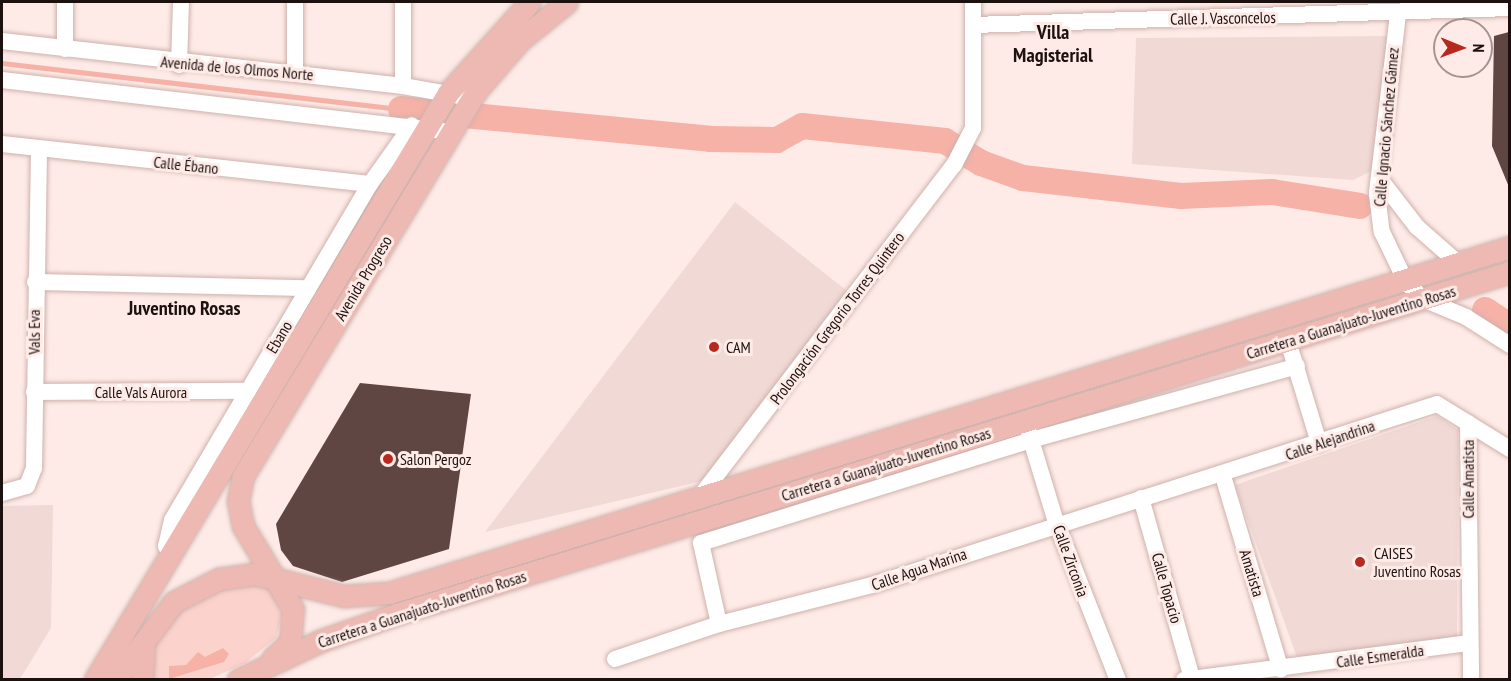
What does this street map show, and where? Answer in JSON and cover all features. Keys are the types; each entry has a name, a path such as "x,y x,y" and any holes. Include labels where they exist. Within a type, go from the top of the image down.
{"main road":[{"name":"Avenida Progreso","path":"266,664 290,642 294,622 278,579 243,526 238,501 243,476 287,405 436,126 447,95 530,2"},
{"name":"Avenida Progreso","path":"95,680 165,563 258,392 436,126 471,100 520,40 567,2"},
{"name":"Carretera a Guanajuato-Juventino Rosas","path":"146,633 174,602 203,584 243,574 278,579 344,596 389,593 1406,282 1457,262 1509,247"},
{"name":"Carretera a Guanajuato-Juventino Rosas","path":"266,664 397,614 1028,430 1288,341 1509,272"},
{"path":"258,392 287,405"},
{"path":"142,680 146,633 165,563"},
{"path":"115,680 146,633"},
{"path":"238,680 266,664"}],"street":[{"path":"64,49 65,2"},
{"path":"179,64 181,2"},
{"path":"295,2 295,73"},
{"path":"403,2 403,86"},
{"path":"973,2 973,25"},
{"name":"Calle J. Vasconcelos","path":"973,25 1216,9 1398,14 1509,8"},
{"name":"Calle Ignacio Sánchez Gámez","path":"1398,14 1379,178 1382,232 1406,282 1423,299"},
{"name":"Prolongación Gregorio Torres Quintero","path":"699,498 954,165 970,135 973,25"},
{"name":"Avenida de los Olmos Norte","path":"2,41 179,64 295,73 403,86 471,100"},
{"path":"2,80 436,126"},
{"name":"Ebano","path":"258,392 308,288 370,184 436,126"},
{"name":"Calle Ébano","path":"2,144 370,184"},
{"name":"Vals Eva","path":"2,493 23,489 31,478 39,149"},
{"path":"1379,178 1406,215 1457,262"},
{"path":"35,282 308,288"},
{"path":"1423,299 1466,317 1509,345"},
{"path":"1288,341 1298,366 1319,443"},
{"path":"719,624 701,543 1028,430 1298,366"},
{"name":"Calle Vals Aurora","path":"34,392 258,392"},
{"name":"Calle Alejandrina","path":"1223,476 1437,404 1468,423"},
{"path":"1468,423 1509,449"},
{"name":"Calle Amatista","path":"1468,423 1468,644 1471,680"},
{"name":"Calle Zirconia","path":"1028,430 1056,522 1118,680"},
{"name":"Calle Agua Marina","path":"615,659 719,624 872,585 1056,522 1223,476"},
{"name":"Amatista","path":"1223,476 1281,670"},
{"name":"Calle Topacio","path":"1141,498 1188,679"},
{"name":"Calle Esmeralda","path":"1188,679 1261,676 1281,670 1468,644"}],"shaded area":[{"path":"1389,36 1378,168 1353,180 1132,164 1136,38"},
{"name":"CAM","path":"735,202 847,291 702,481 485,532"},
{"name":"CAISES Juventino Rosas","path":"1437,416 1458,430 1457,639 1299,663 1235,485"},
{"path":"53,505 51,628 20,679 2,679 2,506"},
{"path":"233,582 265,586 274,595 282,615 276,638 245,663 210,679 151,679 153,647 179,611"},
{"path":"223,648 229,654 224,662 169,679 169,666 186,665 198,652 205,657"}],"building":[{"path":"1509,32 1509,187 1492,146 1494,36"},
{"name":"Salon Pergoz","path":"360,383 471,394 449,549 342,582 293,566 281,550 276,524"}],"waterway":[{"path":"2,63 401,109"},
{"path":"401,109 710,139 777,140 802,126 945,141 981,163 1023,178 1181,196 1272,192 1360,206"},
{"path":"1485,310 1510,326"}],"place":[{"name":"CAM","path":"714,347"},
{"name":"Salon Pergoz","path":"388,459"},
{"name":"CAISES Juventino Rosas","path":"1360,562"}],"district":[{"name":"Villa Magisterial","path":"1053,44"},
{"name":"Juventino Rosas","path":"184,308"}]}
